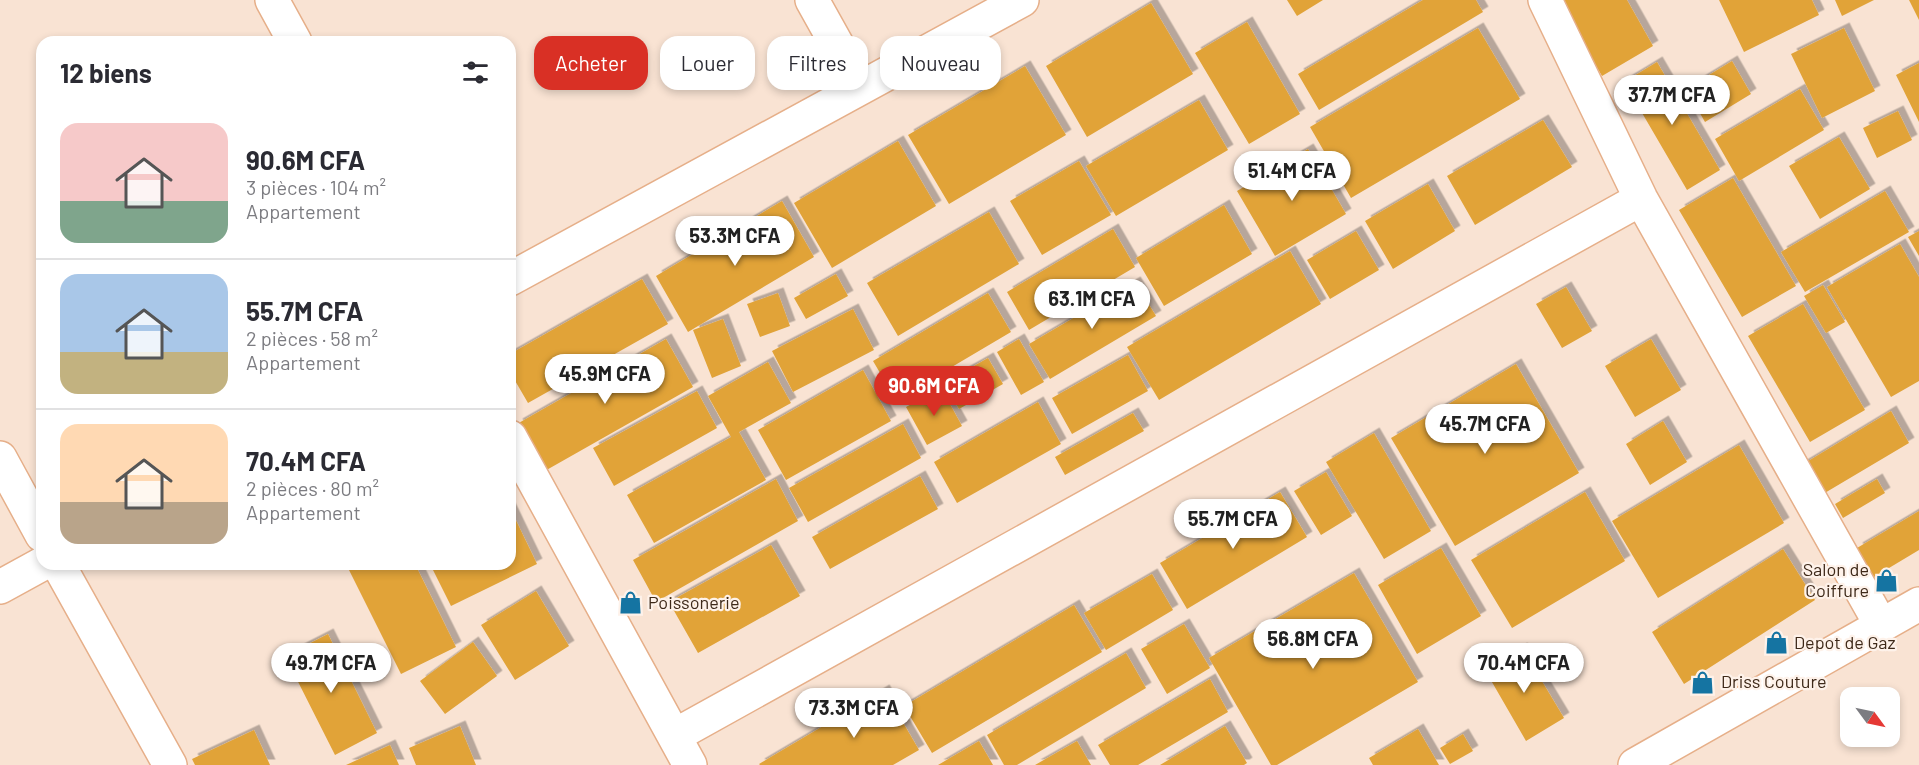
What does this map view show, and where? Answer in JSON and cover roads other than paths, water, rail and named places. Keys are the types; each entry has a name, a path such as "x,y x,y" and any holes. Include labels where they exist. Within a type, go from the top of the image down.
{"street":[{"path":"272,0 292,36"},
{"path":"812,0 833,36"},
{"path":"868,82 1022,0"},
{"path":"1545,0 1641,200 1881,625"},
{"path":"516,276 854,90"},
{"path":"674,736 1641,200"},
{"path":"516,448 690,765"},
{"path":"0,458 36,524"},
{"path":"0,587 36,567"},
{"path":"61,570 170,765"},
{"path":"1635,765 1919,604"}],"place":[{"name":"Salon de Coiffure","path":"1887,580"},
{"name":"Poissonerie","path":"630,603"},
{"name":"Depot de Gaz","path":"1776,643"},
{"name":"Driss Couture","path":"1703,682"}]}
